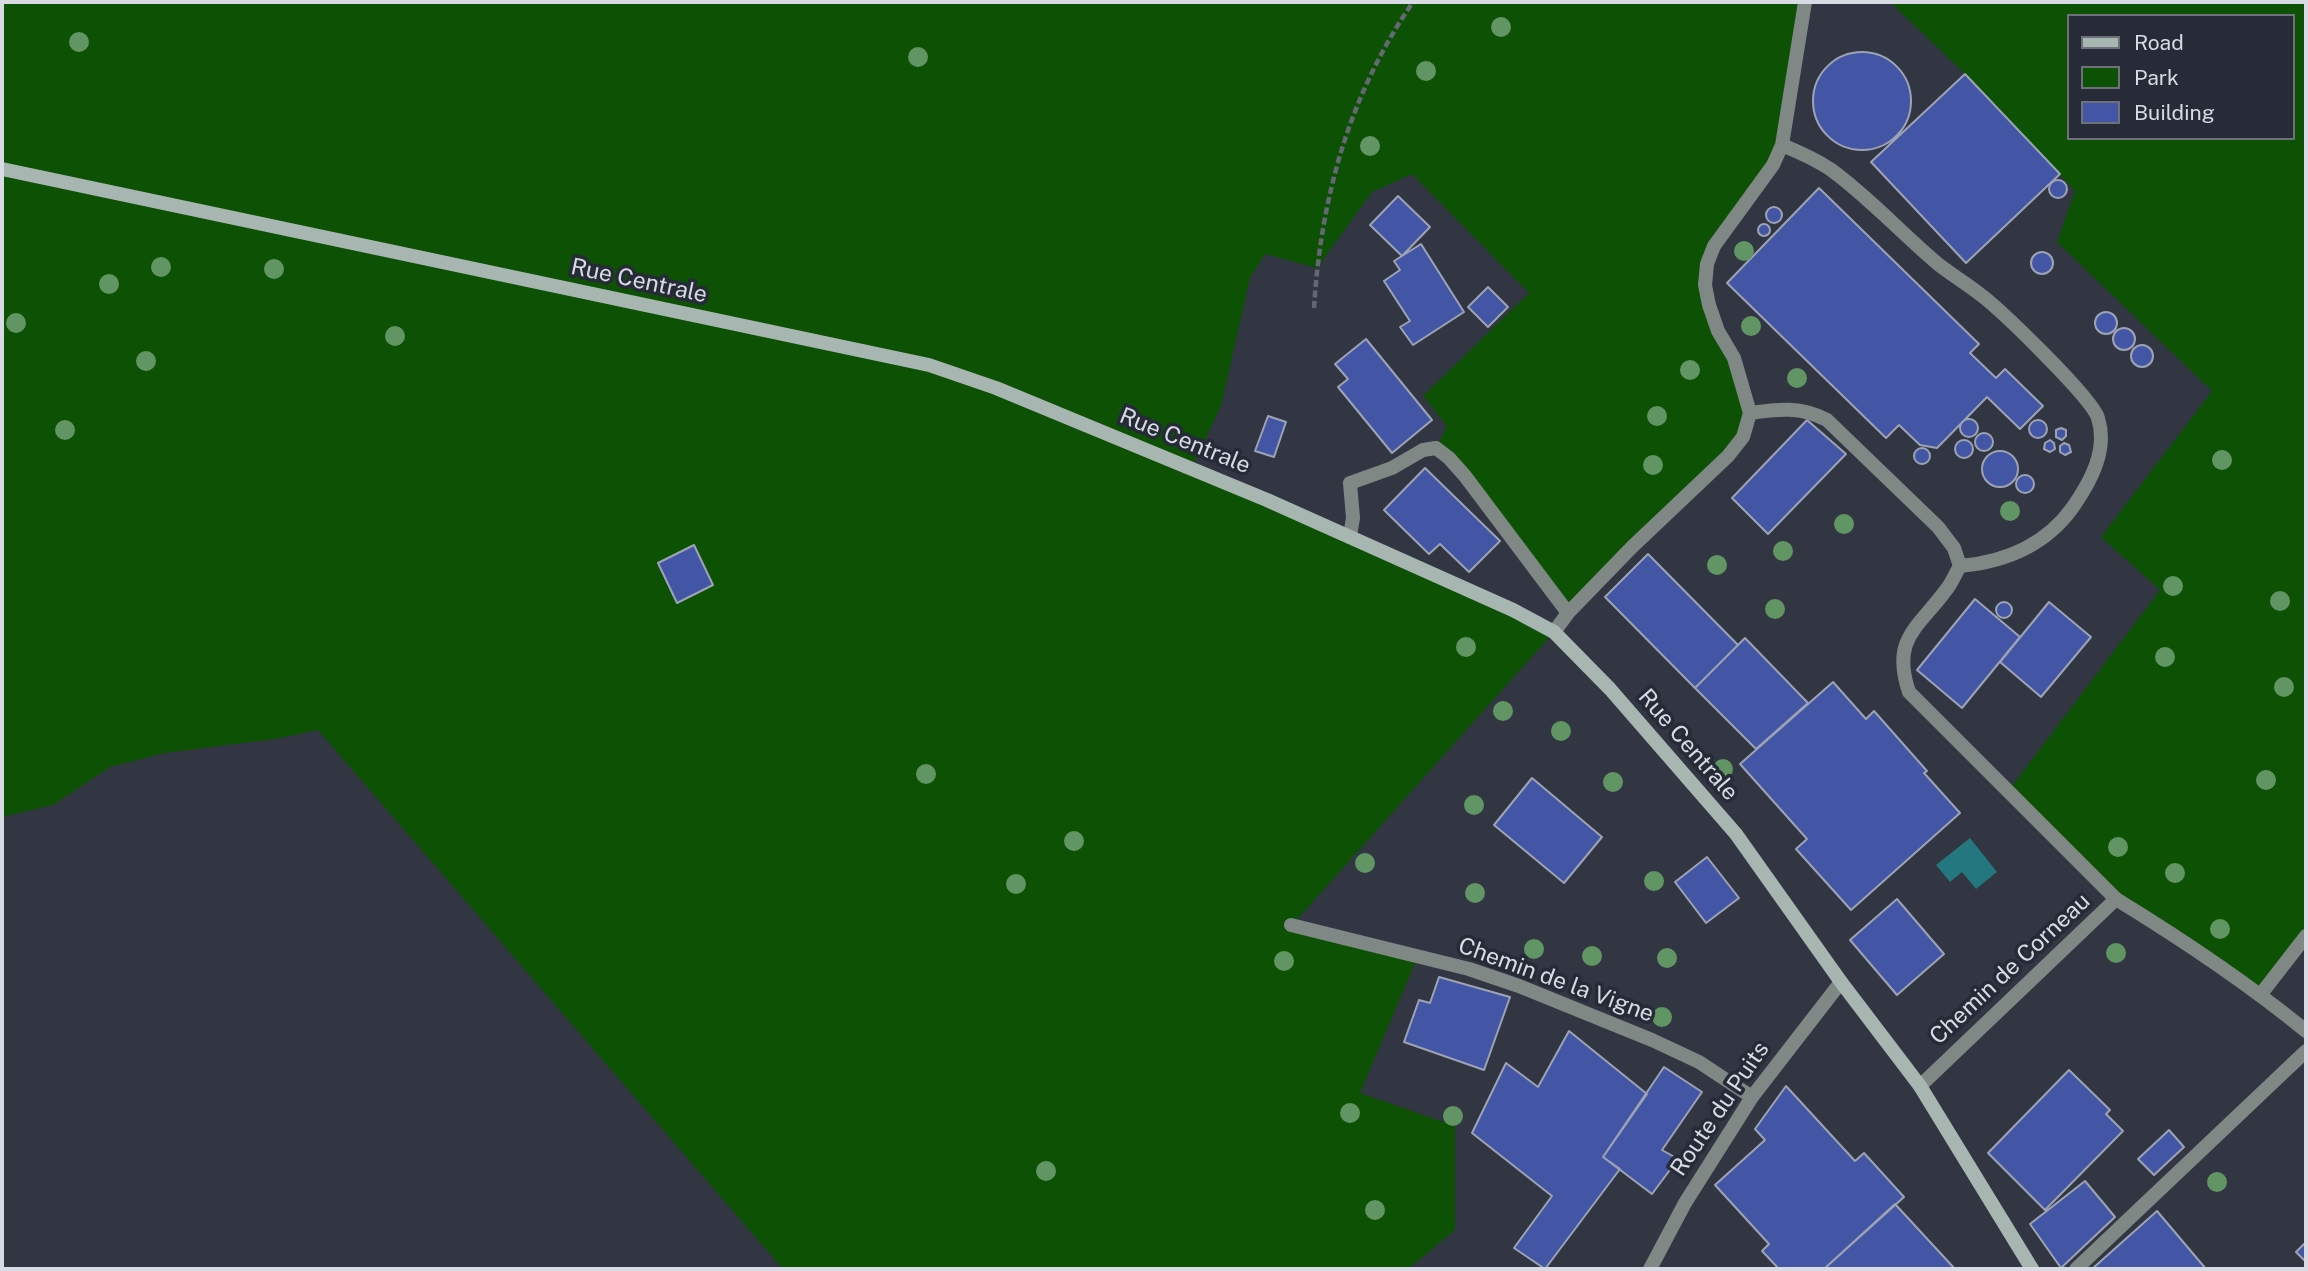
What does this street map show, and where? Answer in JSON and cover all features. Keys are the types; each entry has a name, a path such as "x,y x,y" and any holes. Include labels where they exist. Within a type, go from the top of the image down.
{"street":[{"path":"1554,632 1568,613 1632,547 1728,457 1743,437 1749,413 1734,358 1718,331 1709,305 1707,264 1714,246 1773,165 1782,145 1805,2"},
{"path":"1782,145 1804,154 1838,176 1938,264 1984,297 2075,385 2098,415 2102,438 2098,458 2090,482 2069,512 2041,540 2013,555 1984,564 1959,566"},
{"name":"Rue Centrale","path":"2,169 929,365 996,388 1191,467 1513,610 1554,632 1610,689 1735,834 1841,982 1920,1086 2032,1269"},
{"path":"1749,413 1799,409 1815,413 1827,420 1938,527 1954,548 1959,566 1948,588 1915,627 1903,649 1903,672 1909,692 2116,900"},
{"path":"1350,536 1353,518 1350,483 1392,468 1423,450 1436,448 1465,476 1568,613"},
{"name":"Chemin de Corneau","path":"1920,1086 2116,900 2185,941 2261,994 2306,1031"},
{"name":"Chemin de la Vigne","path":"1291,925 1469,969 1519,986 1699,1062 1752,1097"},
{"path":"2261,994 2306,936"},
{"name":"Route du Puits","path":"1650,1269 1685,1203 1752,1097 1841,982"},
{"path":"2076,1269 2306,1051"}],"path":[{"path":"1314,308 1324,214 1338,156 1360,93 1413,2"}],"green space":[{"path":"2,2 1805,2 1782,145 1714,246 1705,285 1743,386 1743,437 1568,613 1436,448 1447,426 1423,396 1529,293 1412,174 1372,192 1317,268 1265,254 1250,278 1221,406 1192,467 1554,632 1292,925 1418,956 1360,1093 1455,1126 1455,1230 1408,1269 783,1269 318,730 275,739 165,753 110,767 53,805 2,817"},
{"path":"1890,2 2306,2 2306,936 2261,994 2116,899 2009,790 2160,590 2101,537 2212,391 2057,242 2075,191 1965,74"}],"water":[{"path":"1970,838 1997,872 1976,889 1962,872 1950,882 1936,865"}],"building":[{"path":"1862,52 1881,56 1897,66 1907,82 1911,101 1907,120 1897,136 1881,146 1862,150 1843,146 1827,136 1817,120 1813,101 1817,82 1827,66 1843,56"},
{"path":"1965,74 2060,174 1966,263 1871,162"},
{"path":"2058,180 2064,183 2067,189 2064,195 2058,198 2052,195 2049,189 2052,183"},
{"path":"1819,188 1979,344 1970,353 1996,378 2005,369 2043,406 2020,429 1987,397 1937,448 1920,445 1899,425 1886,438 1727,283"},
{"path":"1398,196 1430,227 1402,256 1370,225"},
{"path":"1771,207 1777,207 1782,215 1780,221 1771,223 1766,218 1766,212"},
{"path":"1764,224 1770,230 1764,236 1758,230"},
{"path":"1421,244 1464,312 1413,345 1400,327 1410,321 1384,281 1400,270 1394,261"},
{"path":"2042,252 2050,255 2053,263 2050,271 2042,274 2034,271 2031,263 2034,255"},
{"path":"1488,287 1508,307 1488,327 1468,307"},
{"path":"2102,312 2110,312 2117,319 2117,327 2110,334 2102,334 2095,327 2095,319"},
{"path":"2124,328 2132,331 2135,339 2132,347 2124,350 2116,347 2113,339 2116,331"},
{"path":"1366,339 1432,420 1392,453 1338,387 1348,379 1335,364"},
{"path":"2142,345 2150,348 2153,356 2150,364 2142,367 2134,364 2131,356 2134,348"},
{"path":"1268,416 1286,422 1274,457 1255,451"},
{"path":"1969,419 1975,422 1978,428 1975,434 1969,437 1963,434 1960,428 1963,422"},
{"path":"1807,420 1846,454 1768,534 1732,498"},
{"path":"2038,420 2044,423 2047,429 2044,435 2038,438 2032,435 2029,429 2032,423"},
{"path":"2056,430 2066,430 2066,436 2062,440 2056,437"},
{"path":"1984,433 1990,436 1993,442 1990,448 1984,451 1978,448 1975,442 1978,436"},
{"path":"1964,440 1970,443 1973,449 1970,455 1964,458 1958,455 1955,449 1958,443"},
{"path":"2050,440 2055,449 2050,452 2044,449 2045,443"},
{"path":"2064,443 2069,445 2071,452 2065,455 2060,452 2060,446"},
{"path":"1919,448 1925,448 1930,456 1928,462 1919,464 1914,459 1914,453"},
{"path":"2000,451 2013,456 2018,469 2013,482 2000,487 1987,482 1982,469 1987,456"},
{"path":"1425,468 1500,541 1469,572 1440,544 1429,554 1384,510"},
{"path":"2021,475 2029,475 2034,484 2032,491 2021,493 2016,488 2016,480"},
{"path":"694,545 713,585 677,603 658,563"},
{"path":"1648,554 1738,645 1695,688 1605,597"},
{"path":"1975,599 2020,637 1962,708 1917,670"},
{"path":"2004,602 2010,604 2010,616 2004,618 1998,616 1996,610 1998,604"},
{"path":"2049,602 2091,637 2041,697 2000,662"},
{"path":"1745,638 1808,703 1756,749 1695,688"},
{"path":"1833,682 1866,719 1874,711 1960,813 1851,910 1796,849 1807,839 1740,764"},
{"path":"1532,778 1602,837 1564,883 1494,825"},
{"path":"1707,857 1739,898 1706,923 1675,882"},
{"path":"1897,899 1944,954 1897,995 1850,940"},
{"path":"1439,977 1510,997 1484,1070 1404,1042 1419,1000 1430,1003"},
{"path":"1569,1031 1647,1094 1603,1157 1620,1169 1545,1269 1514,1248 1552,1196 1472,1133 1506,1063 1538,1087"},
{"path":"1664,1067 1702,1092 1662,1150 1678,1159 1652,1194 1603,1157"},
{"path":"2069,1070 2110,1110 2106,1114 2123,1131 2045,1210 1988,1153"},
{"path":"1786,1086 1855,1161 1864,1153 1904,1197 1824,1269 1779,1269 1762,1251 1769,1244 1715,1185 1765,1140 1755,1129"},
{"path":"2169,1130 2184,1147 2154,1175 2138,1159"},
{"path":"2085,1181 2115,1217 2061,1268 2030,1224"},
{"path":"1895,1204 1955,1269 1824,1269"},
{"path":"2157,1211 2206,1269 2092,1269"},
{"path":"2306,1242 2306,1262 2296,1252"}]}
